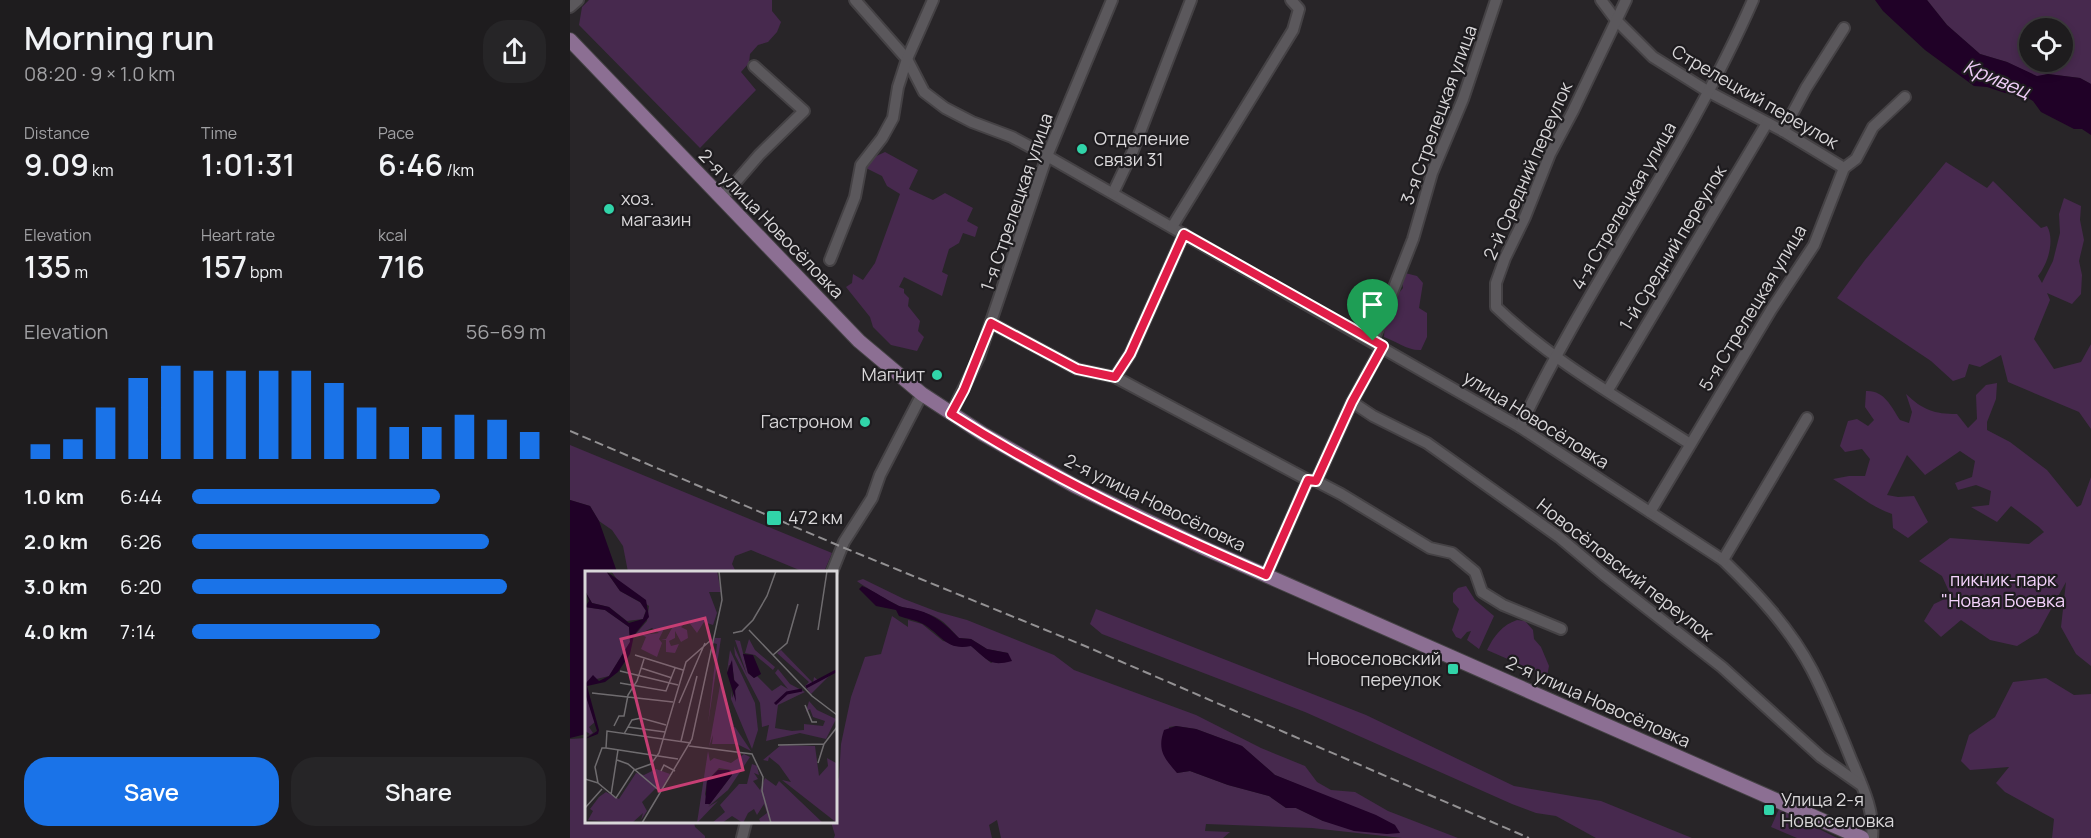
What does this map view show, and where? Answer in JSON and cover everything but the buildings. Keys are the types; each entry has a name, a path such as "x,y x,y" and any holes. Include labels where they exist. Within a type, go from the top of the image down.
{"main road":[{"name":"2-я улица Новосёловка","path":"570,40 859,341 922,394 951,414 1075,486 1266,575 1862,838"},
{"name":"2-я улица Новосёловка","path":"1839,828 1853,838"}],"street":[{"path":"570,7 578,0"},
{"name":"улица Новосёловка","path":"855,0 907,59 924,92 945,108 972,122 1012,137 1047,156 1521,427 1723,560 1750,586 1794,641 1816,680 1861,785 1871,819 1872,838"},
{"path":"830,260 855,197 861,165 882,138 893,118 898,87 907,59 933,0"},
{"name":"1-я Стрелецкая улица","path":"951,414 964,390 991,323 1047,156 1112,0"},
{"path":"1113,193 1132,153 1191,0"},
{"path":"1172,227 1293,30 1299,9 1291,0"},
{"name":"3-я Стрелецкая улица","path":"1266,575 1352,402 1378,344 1432,173 1463,99 1496,0"},
{"name":"Стрелецкий переулок","path":"1601,0 1616,20 1653,57 1709,92 1783,131 1844,168"},
{"name":"2-й Средний переулок","path":"1626,0 1550,154 1525,217 1505,258 1496,283 1497,307 1556,357 1690,444"},
{"name":"4-я Стрелецкая улица","path":"1521,427 1556,357 1709,92 1753,0"},
{"path":"1783,131 1806,88 1844,28"},
{"path":"722,198 759,155 804,111 754,66"},
{"name":"5-я Стрелецкая улица","path":"1650,512 1771,310 1814,244 1844,168 1856,159 1873,127 1905,97"},
{"name":"1-й Средний переулок","path":"1608,390 1767,123"},
{"path":"1115,377 1130,354 1184,234"},
{"path":"991,323 1077,369 1115,377 1341,494 1430,548 1452,553 1474,572 1482,592 1503,605 1561,629"},
{"path":"833,571 844,542 872,498 880,475 922,394"},
{"name":"Новосёловский переулок","path":"1352,402 1373,416 1427,443 1559,537 1722,667 1821,757 1861,785"},
{"path":"1723,560 1807,418"},
{"path":"742,838 746,823"}],"green space":[{"path":"589,0 772,0 772,11 781,22 777,32 768,42 758,45 750,54 749,63 741,72 756,90 700,148 579,25 582,7"},
{"path":"1927,0 2091,0 2091,84 2080,78 2048,74 2037,77 2027,72 2073,72 2073,18 2019,18 2019,68 1980,54 1947,25"},
{"path":"885,152 918,170 909,189 933,200 945,193 973,208 967,221 978,227 975,237 963,233 959,243 949,249 942,272 948,275 942,296 904,277 899,287 904,289 904,293 909,298 908,306 920,321 918,331 924,337 917,351 891,345 873,327 870,317 846,287 852,283 853,274 863,280 875,263 900,194 887,186 882,176 866,168 872,158"},
{"path":"1946,162 1987,188 1993,181 2041,228 2047,226 2050,245 2045,265 2038,276 2042,283 2053,261 2060,233 2059,214 2064,198 2081,206 2080,220 2084,240 2079,261 2082,275 2081,294 2072,304 2047,293 2050,300 2034,339 2054,369 2081,362 2091,344 2091,429 2079,412 2008,382 2001,355 1980,367 1969,364 1965,377 1953,381 1931,361 1837,298 1865,260"},
{"path":"1405,273 1417,276 1423,283 1419,308 1427,313 1427,337 1421,350 1407,347 1384,337 1385,321 1394,299 1403,288"},
{"name":"пикник-парк \"Новая Боевка","path":"1997,383 1996,399 1987,422 1987,430 2010,442 2047,470 2077,507 2081,505 2091,477 2091,666 2076,654 2061,627 2066,582 2038,633 2017,646 1990,640 1961,620 1941,637 1924,621 1934,604 1951,596 1942,576 1919,561 1950,538 2029,544 2044,532 2011,506 1997,522 1971,507 1989,505 1991,491 1976,485 1958,490 1955,483 1972,477 1975,461 1960,451 1925,475 1907,455 1887,495 1914,496 1928,522 1908,538 1893,528 1892,514 1869,503 1833,479 1865,476 1870,459 1862,449 1845,452 1840,446 1848,421 1857,419 1868,426 1874,420 1865,407 1866,391 1882,396 1900,420 1909,423 1912,412 1906,394 1929,410 1957,414 1968,428 1977,419 1976,395 1986,385"},
{"path":"570,445 832,553 824,571 802,571 751,550 735,556 732,564 736,571 628,571 623,546 612,530 599,521 590,506 570,500"},
{"path":"863,579 904,599 967,620 1054,655 1074,670 1196,715 1261,748 1305,766 1317,782 1331,790 1355,792 1388,811 1458,838 1402,838 1312,828 1206,824 1205,831 1230,832 1223,838 1001,838 997,820 989,825 992,838 834,838 831,823 837,823 837,782 841,744 851,697 865,657 881,654 892,616 908,627 908,620 922,624 943,641 971,646 991,663 1008,653 987,649 971,639 959,638 939,619 899,606 857,581","holes":["1169,727 1196,729 1242,746 1275,775 1395,825 1323,821 1296,808 1286,808 1269,796 1228,785 1190,771 1177,773"]},
{"path":"1466,586 1475,600 1494,616 1479,649 1467,640 1471,631 1461,639 1456,637 1452,630 1459,609 1453,602 1453,593 1458,588"},
{"path":"1096,609 1366,715 1514,786 1601,801 1692,838 1596,838 1556,816 1536,813 1512,804 1305,712 1102,634 1090,624"},
{"path":"1517,620 1525,621 1533,630 1534,639 1541,647 1549,666 1547,676 1487,650 1499,632"},
{"path":"2046,678 2074,695 2091,694 2091,838 2052,838 2054,819 2005,792 1996,783 2009,767 1970,770 1961,761 1969,735 1995,717 2013,682"},
{"path":"585,738 585,823 694,823 705,838 570,838 570,739"},
{"path":"1779,809 1838,838 1797,838 1771,827"}],"water":[{"name":"Кривец","path":"1875,0 1927,0 1947,25 1980,54 2007,62 2019,68 2019,72 2028,72 2037,76 2048,74 2080,78 2091,84 2091,135 2041,112 2033,101 2021,94 1974,86 1925,50 1883,11"},
{"path":"570,500 590,506 599,521 617,571 585,571 585,734 570,738"},
{"path":"862,586 899,606 930,615 959,638 971,639 987,649 1008,653 1012,661 993,663 971,646 950,644 923,624 899,616 896,610 876,606 859,589"},
{"path":"1176,726 1196,729 1242,746 1275,775 1376,815 1395,825 1400,833 1354,831 1323,821 1296,808 1286,808 1269,796 1228,785 1190,771 1177,773 1165,758 1161,743 1164,730"}],"railway":[{"path":"570,431 842,547 1085,646 1529,838"}],"place":[{"name":"Отделение связи 31","path":"1082,149"},
{"name":"хоз. магазин","path":"609,209"},
{"name":"Магнит","path":"937,375"},
{"name":"Гастроном","path":"865,422"},
{"name":"472 км","path":"774,518"},
{"name":"Новоселовский переулок","path":"1453,669"},
{"name":"Улица 2-я Новоселовка","path":"1769,810"}],"route":[{"path":"1184,234 1373,341 1383,346 1352,402 1316,481 1308,480 1266,575 1075,486 951,414 979,357 991,323 1077,369 1115,377 1130,354 1184,234"}]}
